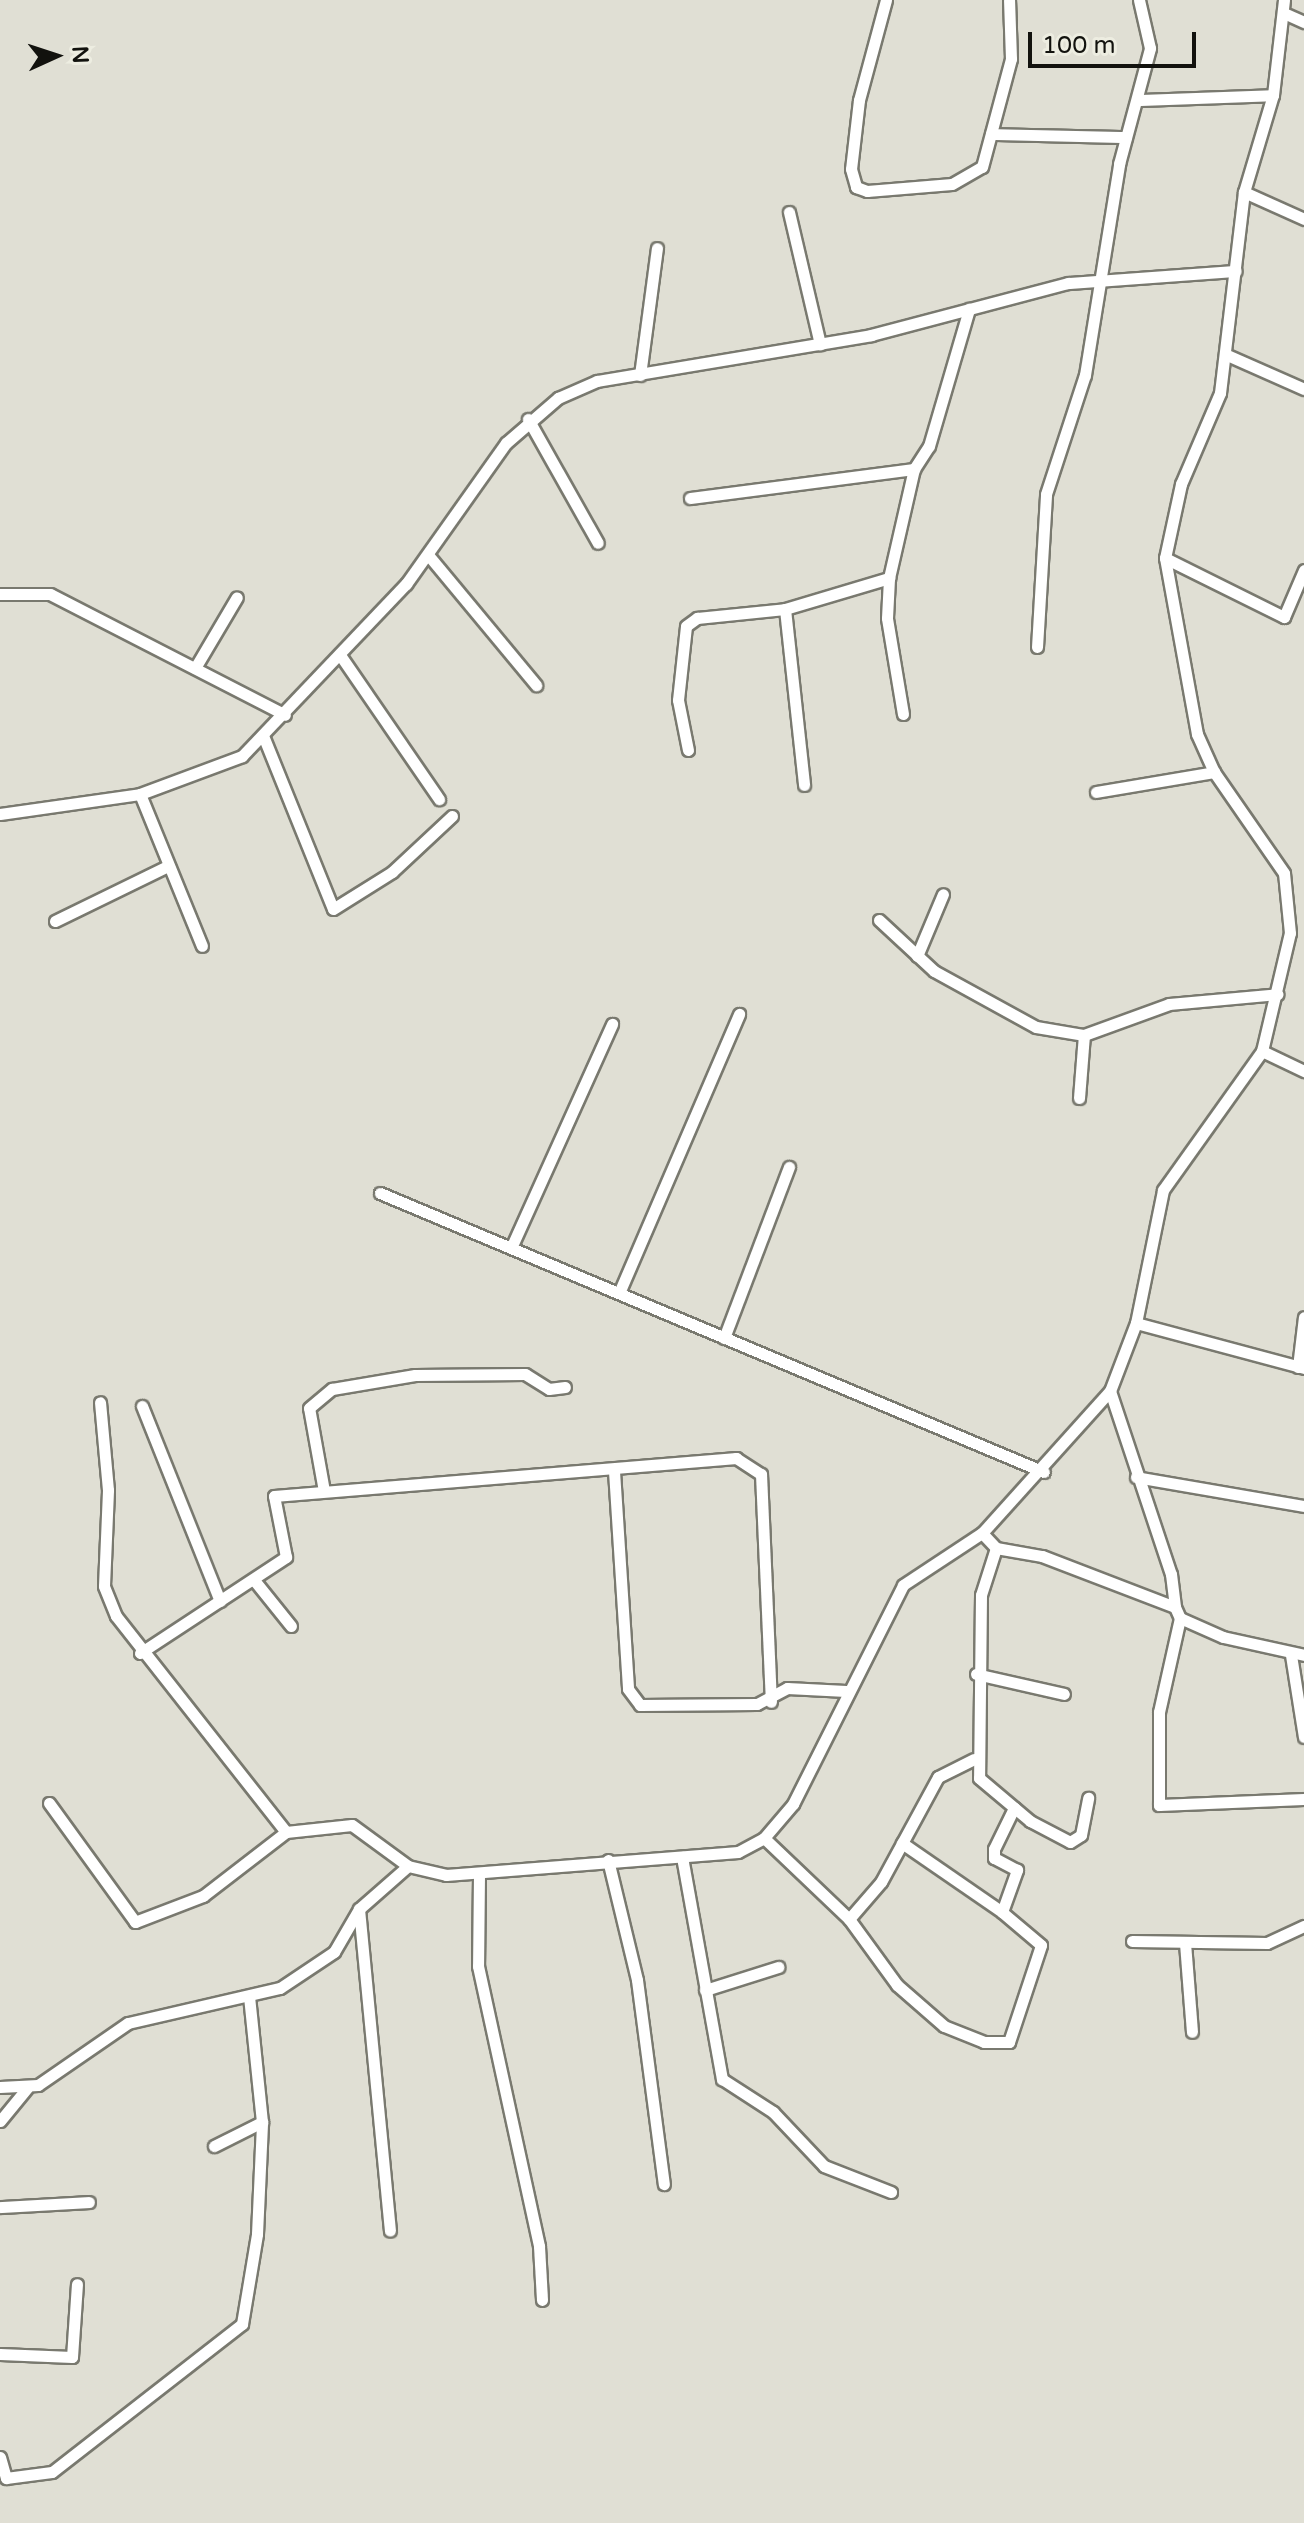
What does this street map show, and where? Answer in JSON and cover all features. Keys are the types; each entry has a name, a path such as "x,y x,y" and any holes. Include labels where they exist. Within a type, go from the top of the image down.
{"street":[{"path":"886,0 859,100 856,187 895,190 966,180 982,167 1011,59 1009,0"},
{"path":"1037,647 1044,505 1072,428 1106,278 1126,137 1139,100 1150,39 1139,0"},
{"path":"49,1803 135,1922 203,1896 286,1832 352,1825 408,1866 479,1875 608,1860 718,1858 764,1838 793,1804 846,1691 903,1585 982,1533 1044,1472 1110,1391 1136,1323 1163,1190 1262,1051 1278,994 1292,914 1284,873 1214,772 1197,734 1165,558 1181,484 1206,435 1227,355 1244,192 1273,95 1286,14 1284,0"},
{"path":"1286,14 1304,22"},
{"path":"1139,100 1273,95"},
{"path":"991,134 1126,137"},
{"path":"1244,192 1304,219"},
{"path":"789,212 820,344"},
{"path":"640,375 657,248"},
{"path":"0,814 140,794 216,769 264,738 429,556 528,419 597,381 820,344 1106,278 1236,271"},
{"path":"903,714 887,618 889,578 914,469 929,446 969,309"},
{"path":"1227,355 1304,389"},
{"path":"528,419 598,543"},
{"path":"690,498 914,469"},
{"path":"429,556 536,685"},
{"path":"1165,558 1284,617 1304,570"},
{"path":"688,750 678,700 686,626 697,618 785,609 889,578"},
{"path":"0,594 50,594 285,715"},
{"path":"195,668 237,597"},
{"path":"785,609 804,785"},
{"path":"340,655 439,799"},
{"path":"264,738 333,909 392,872 452,816"},
{"path":"1096,792 1214,772"},
{"path":"140,794 202,946"},
{"path":"55,921 168,866"},
{"path":"917,956 943,894"},
{"path":"879,920 917,956 1036,1027 1084,1035 1169,1004 1278,994"},
{"path":"619,1293 739,1014"},
{"path":"511,1248 612,1024"},
{"path":"1079,1098 1084,1035"},
{"path":"1262,1051 1304,1071"},
{"path":"724,1338 789,1167"},
{"path":"380,1193 1044,1472"},
{"path":"1136,1323 1301,1368 1304,1317"},
{"path":"324,1491 309,1408 332,1389 415,1375 493,1374 525,1374 549,1389 565,1387"},
{"path":"1110,1391 1136,1477 1171,1574 1177,1613 1159,1712 1159,1805 1304,1799"},
{"path":"100,1402 108,1490 104,1586 140,1653 286,1832"},
{"path":"142,1406 220,1601"},
{"path":"140,1653 286,1557 274,1496 614,1471 736,1458 761,1474 771,1702"},
{"path":"614,1471 633,1698 646,1708 771,1702 787,1688 846,1691"},
{"path":"1136,1477 1304,1506"},
{"path":"982,1533 996,1548 1042,1556 1177,1613 1298,1655 1304,1737"},
{"path":"996,1548 981,1595 974,1759 979,1778 1014,1808 1077,1842 1088,1798"},
{"path":"254,1580 291,1626"},
{"path":"976,1674 1064,1694"},
{"path":"849,1919 902,1843 938,1777 974,1759"},
{"path":"1002,1912 1017,1870 994,1858 994,1849 1014,1808"},
{"path":"764,1838 849,1919 897,1985 944,2026 1002,2043 1009,2042 1041,1945 1002,1912 902,1843"},
{"path":"682,1857 722,2079 773,2112 824,2166 891,2192"},
{"path":"608,1860 637,1980 664,2184"},
{"path":"0,2121 27,2088 121,2026 280,1988 334,1952 359,1909 408,1866"},
{"path":"479,1875 478,1966 539,2246 542,2300"},
{"path":"359,1909 390,2231"},
{"path":"1132,1941 1267,1943 1304,1926"},
{"path":"1185,1943 1192,2032"},
{"path":"705,1990 778,1967"},
{"path":"0,2457 6,2478 52,2472 242,2324 257,2234 262,2122 249,1996"},
{"path":"0,2087 27,2088"},
{"path":"214,2146 262,2122"},
{"path":"0,2207 89,2202"},
{"path":"0,2354 72,2357 77,2284"}]}
